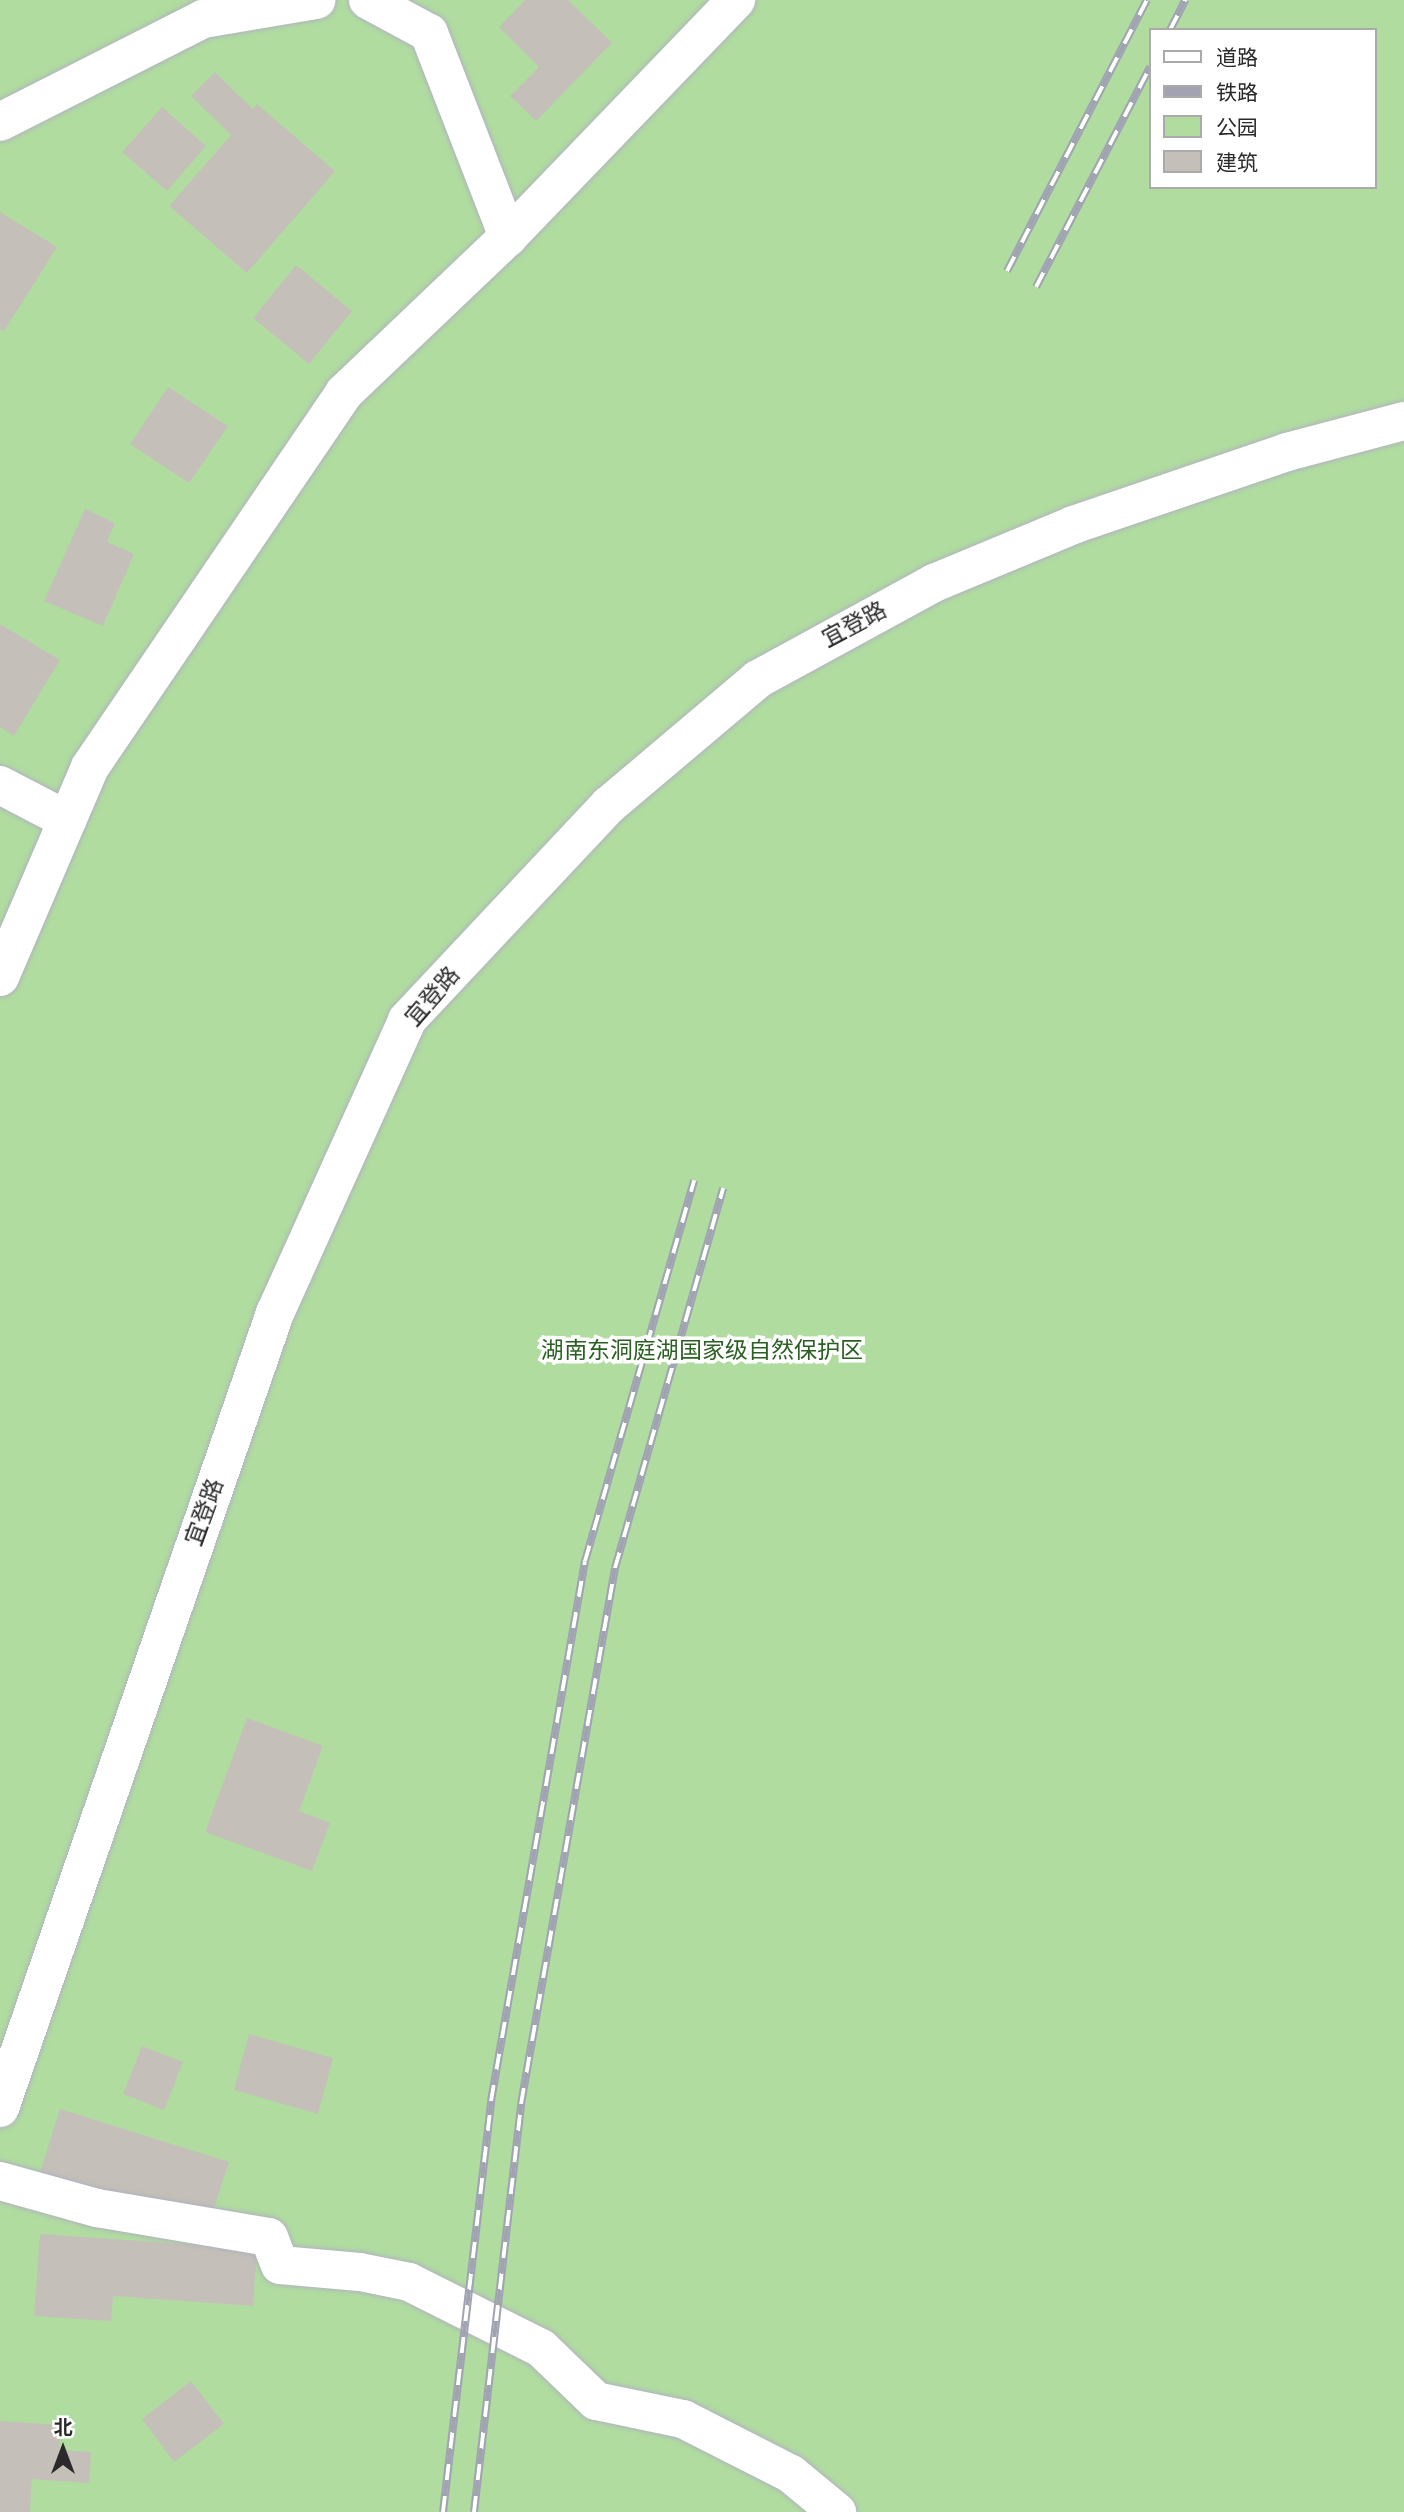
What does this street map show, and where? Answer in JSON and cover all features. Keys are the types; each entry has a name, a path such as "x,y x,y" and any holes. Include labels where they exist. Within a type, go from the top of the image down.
{"street":[{"path":"0,122 203,19 316,0"},
{"path":"368,0 429,33 508,237"},
{"path":"0,977 90,767 344,393 508,237 736,0"},
{"name":"宜登路","path":"0,2108 275,1313 407,1020 609,805 694,729 779,666 934,583 1073,525 1287,452 1404,421"},
{"path":"0,785 67,820"},
{"path":"0,2180 97,2208 269,2237 280,2265 360,2272 408,2282 541,2348 596,2401 683,2419 791,2474 837,2512"}],"green space":[{"name":"湖南东洞庭湖国家级自然保护区","path":"0,0 1404,0 1404,2512 0,2512"}],"building":[{"path":"525,0 568,0 612,43 536,121 510,96 539,67 499,27"},
{"path":"215,72 253,109 257,104 335,171 247,273 169,206 231,135 191,96"},
{"path":"162,107 206,146 167,191 122,152"},
{"path":"0,212 57,247 4,331 0,329"},
{"path":"296,265 352,311 309,364 253,318"},
{"path":"168,387 228,426 189,483 130,444"},
{"path":"85,509 115,523 107,542 134,554 103,626 44,601"},
{"path":"0,624 60,660 14,736 0,727"},
{"path":"247,1718 323,1746 299,1811 330,1823 312,1871 205,1832"},
{"path":"249,2034 333,2058 318,2114 234,2090"},
{"path":"142,2046 183,2062 164,2110 123,2094"},
{"path":"60,2109 229,2162 208,2227 40,2173"},
{"path":"40,2234 257,2249 253,2306 113,2296 111,2321 34,2316"},
{"path":"191,2381 224,2424 174,2462 142,2419"},
{"path":"0,2421 61,2425 59,2450 91,2452 89,2483 32,2479 30,2512 0,2512"}],"railway":[{"path":"1007,271 1147,0"},
{"path":"1171,28 1185,0"},
{"path":"1036,287 1148,71"},
{"path":"443,2512 491,2101 585,1561 694,1180"},
{"path":"474,2512 521,2104 615,1568 723,1188"}]}
